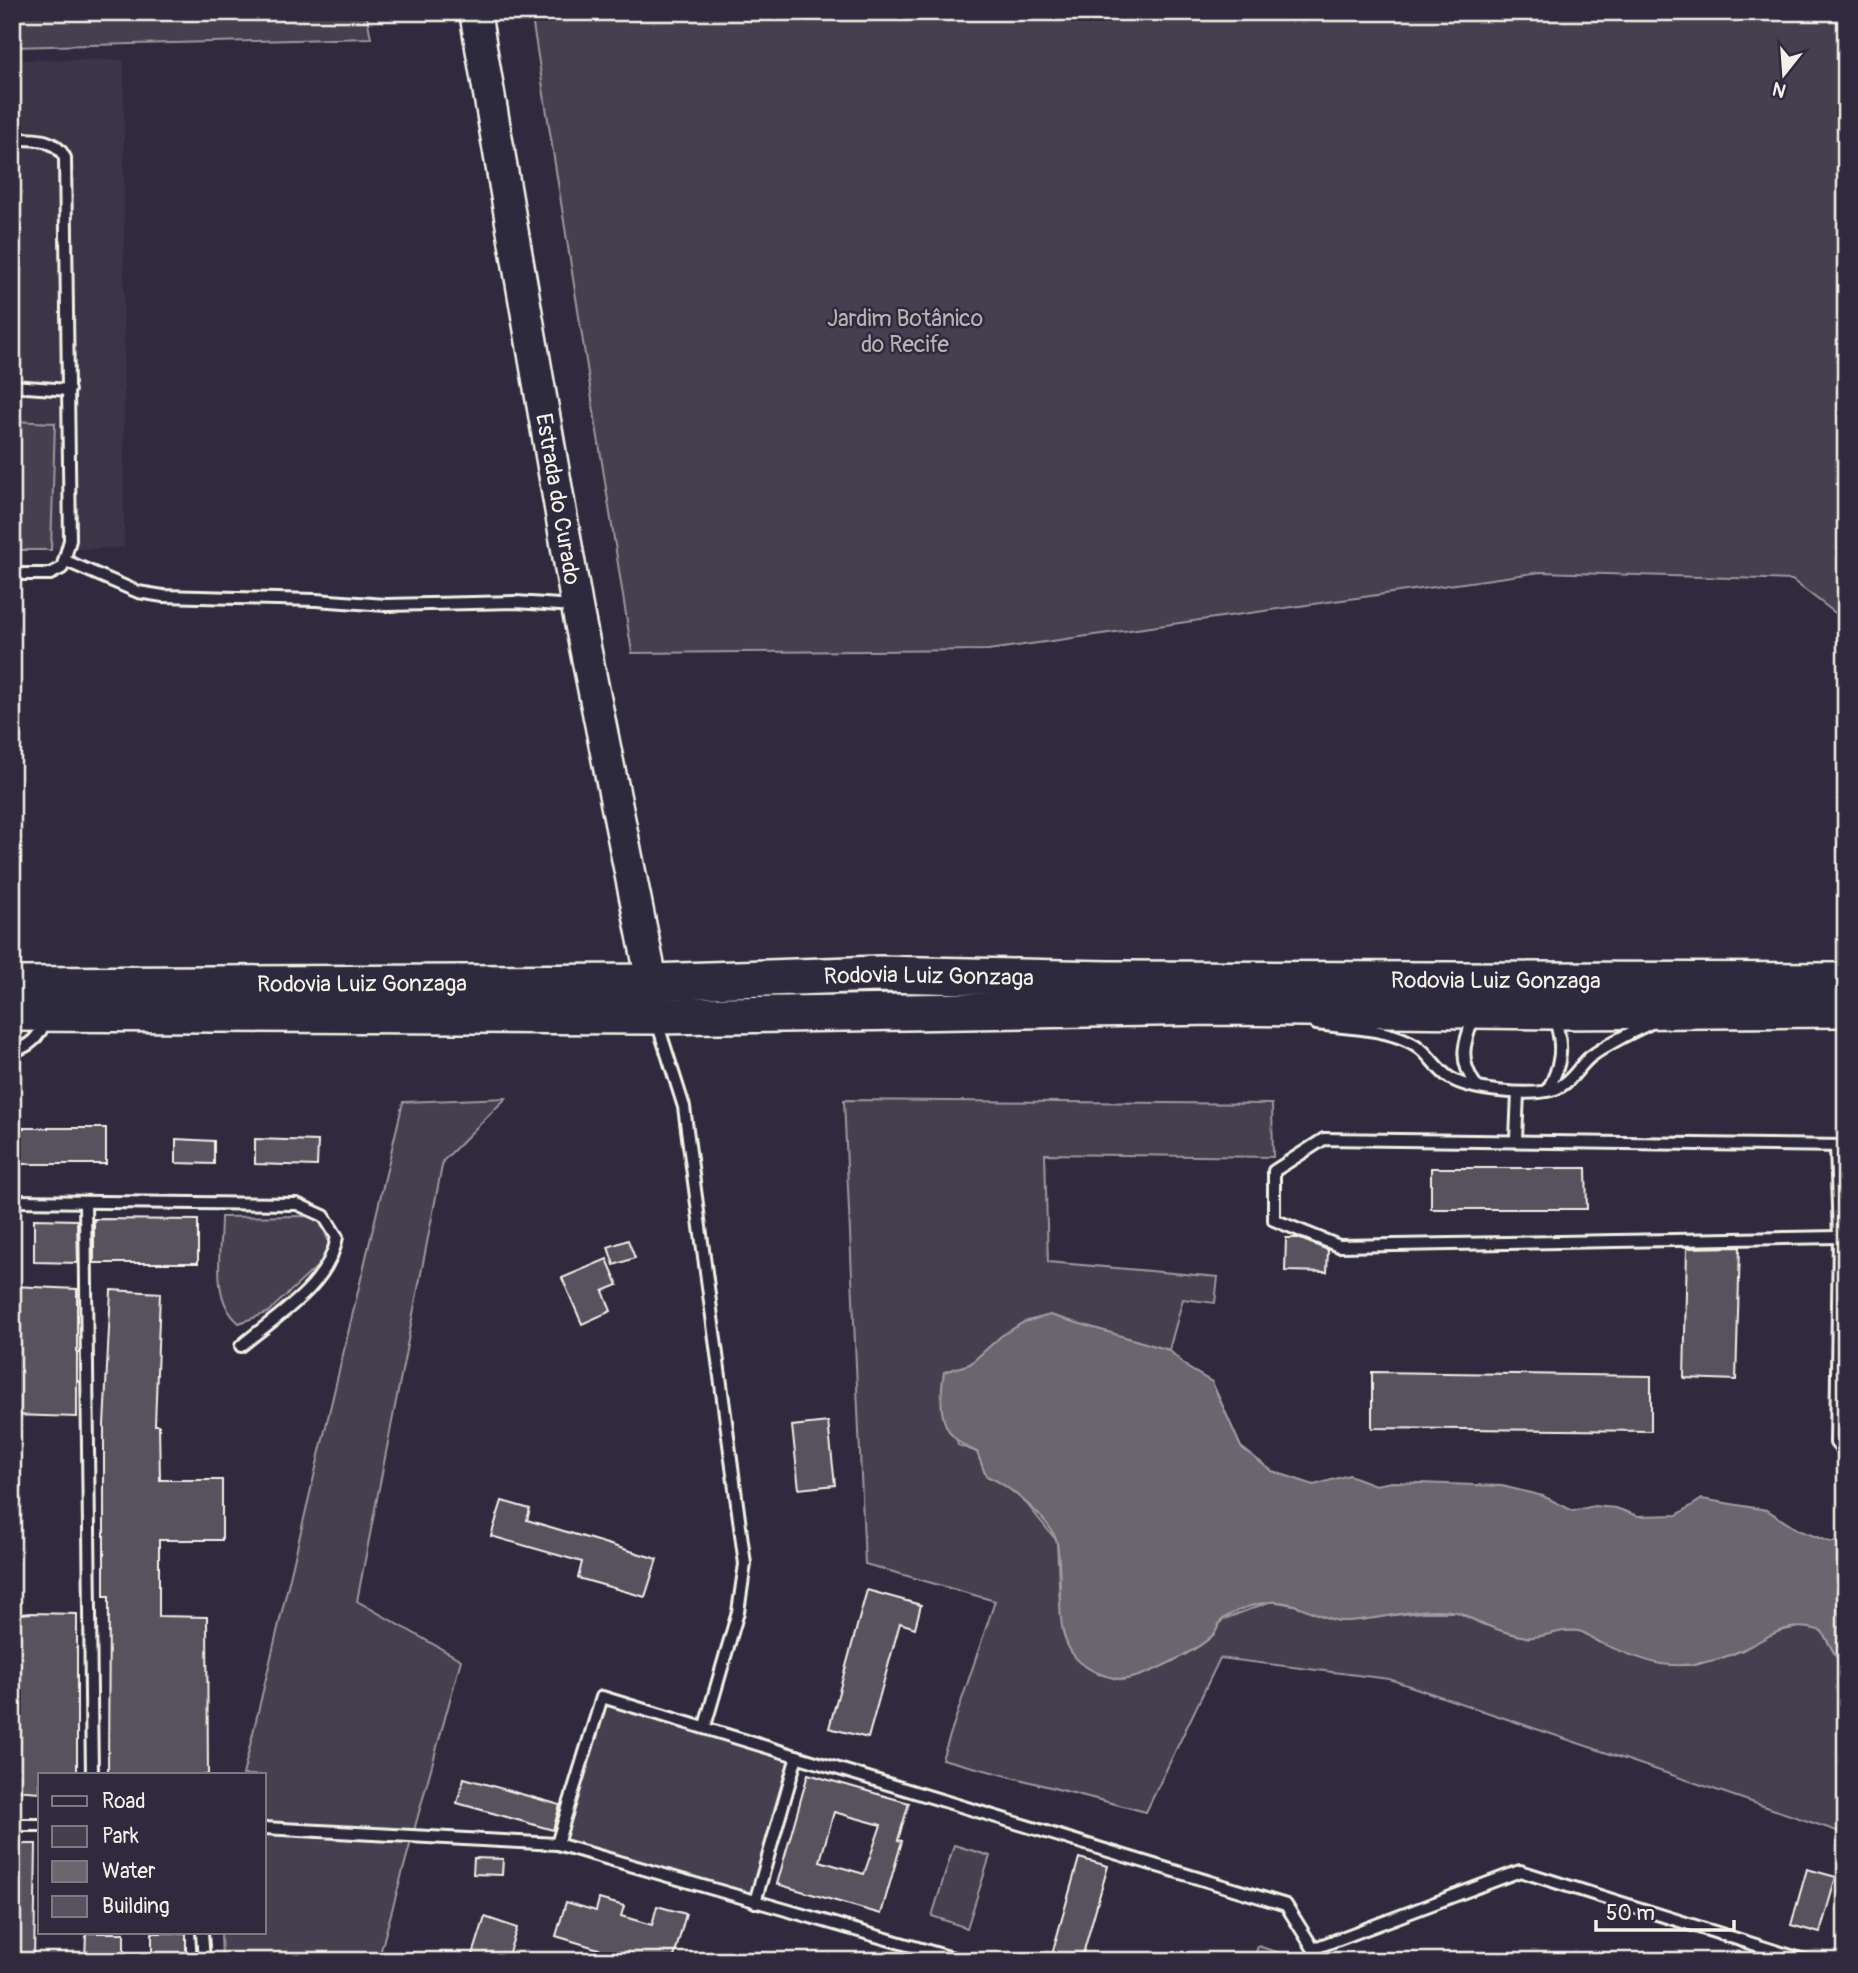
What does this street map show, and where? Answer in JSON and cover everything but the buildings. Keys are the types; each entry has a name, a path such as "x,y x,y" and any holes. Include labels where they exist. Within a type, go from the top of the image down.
{"highway":[{"name":"Rodovia Luiz Gonzaga","path":"12,985 652,982 879,975 1108,979 1846,981"},
{"name":"Rodovia Luiz Gonzaga","path":"12,1013 655,1016 1217,1007 1839,1012"}],"main road":[{"name":"Estrada do Curado","path":"475,12 577,607 652,982"}],"lane":[{"path":"12,139 52,143 60,148 65,158 70,540 62,568 50,574 12,574"},
{"path":"12,386 69,390"},
{"path":"66,561 138,592 163,596 386,606 516,602 577,607"},
{"path":"1217,1007 1282,1020"},
{"path":"1308,1024 1359,1030 1409,1041 1426,1051 1449,1077 1477,1087 1518,1093 1547,1091 1567,1082 1587,1060 1604,1047 1676,1009"},
{"path":"1477,1010 1462,1055 1468,1075 1477,1087"},
{"path":"1547,1091 1556,1075 1561,1054 1559,1031 1552,1011"},
{"path":"12,1051 26,1048 41,1032 49,1012"},
{"path":"655,1016 684,1107 745,1564 738,1612 705,1726"},
{"path":"1516,1139 1518,1093"},
{"path":"1839,1237 1339,1246 1274,1220 1274,1171 1324,1139 1516,1139 1841,1146 1836,1443 1846,1451"},
{"path":"12,1201 298,1204 324,1216 337,1237 334,1254 321,1277 241,1346"},
{"path":"85,1202 92,1773"},
{"path":"557,1844 602,1697 705,1726 1286,1905 1321,1961"},
{"path":"755,1902 797,1756"},
{"path":"12,1825 38,1825"},
{"path":"266,1828 557,1844 962,1961"},
{"path":"1315,1948 1520,1871 1807,1961"},
{"path":"202,1934 204,1961"}],"shaded area":[{"path":"12,60 124,60 124,548 12,550"}],"green space":[{"path":"12,12 366,12 371,38 12,47"},
{"name":"Jardim Botânico do Recife","path":"531,12 1846,12 1846,621 1792,580 1541,572 988,650 632,653"},
{"path":"12,421 55,423 51,550 12,550"},
{"path":"506,1098 443,1161 357,1601 461,1660 378,1961 222,1961 221,1934 266,1934 266,1773 243,1773 403,1102"},
{"path":"844,1100 1272,1104 1273,1157 1045,1154 1048,1262 1218,1277 1215,1303 1183,1299 1169,1350 1141,1344 984,1353 970,1364 944,1373 958,1445 977,1452 986,1476 1002,1482 1027,1504 1057,1541 1060,1605 1098,1674 1123,1680 1153,1670 1183,1655 1214,1634 1222,1620 1271,1601 1310,1608 1339,1621 1423,1612 1457,1612 1482,1624 1529,1638 1555,1630 1581,1631 1598,1642 1662,1664 1696,1665 1743,1650 1769,1633 1804,1626 1822,1631 1846,1674 1846,1834 1389,1679 1220,1658 1146,1812 942,1759 995,1601 865,1564"},
{"path":"307,1216 321,1223 329,1242 322,1262 267,1313 239,1323 230,1313 221,1288 221,1217"},
{"path":"602,1697 797,1756 755,1902 557,1844"},
{"path":"954,1845 990,1856 967,1928 932,1916"},
{"path":"1258,1946 1302,1960 1302,1961 1253,1961"}],"water":[{"path":"1050,1315 1169,1350 1188,1368 1212,1382 1241,1447 1272,1471 1314,1485 1349,1475 1375,1485 1392,1482 1502,1486 1543,1496 1573,1511 1594,1506 1616,1508 1638,1516 1677,1515 1702,1499 1767,1510 1798,1530 1830,1542 1846,1542 1846,1674 1822,1631 1810,1628 1799,1627 1781,1631 1714,1660 1671,1665 1631,1655 1578,1631 1527,1637 1498,1630 1460,1613 1443,1610 1341,1621 1279,1602 1258,1604 1231,1614 1221,1621 1214,1634 1196,1648 1140,1675 1119,1679 1094,1671 1077,1660 1067,1645 1062,1627 1059,1565 1054,1534 1028,1504 1005,1486 986,1476 977,1452 964,1446 948,1430 942,1410 944,1372 970,1364 1001,1336 1024,1322"}],"waterway":[{"path":"573,12 574,16"}]}
